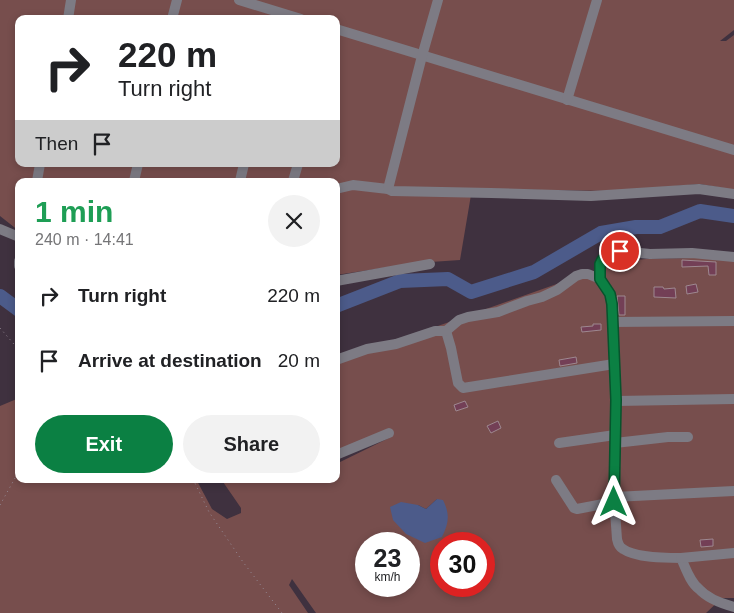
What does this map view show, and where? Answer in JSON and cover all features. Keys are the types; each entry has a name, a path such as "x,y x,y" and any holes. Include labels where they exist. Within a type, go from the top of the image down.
{"street":[{"path":"69,15 71,0"},
{"path":"173,15 177,0"},
{"path":"239,0 279,15"},
{"path":"388,189 438,0"},
{"path":"568,100 597,0"},
{"path":"340,31 734,150"},
{"path":"340,188 352,185 392,191 590,196 699,189 734,194"},
{"path":"0,229 15,236"},
{"path":"600,279 600,264 606,255 612,252 650,254 692,253 734,257"},
{"path":"340,280 430,264"},
{"path":"340,359 367,349 396,344 435,331 446,331 459,320 498,312 542,297 582,274 588,274 600,279 610,294 612,304 616,400 614,500 619,545 623,549 659,558 734,553"},
{"path":"612,322 734,321"},
{"path":"446,331 452,348 458,384 463,388 614,364"},
{"path":"616,400 734,399"},
{"path":"340,453 389,433"},
{"path":"558,443 688,436"},
{"path":"556,480 574,508 577,509 614,500 734,491"},
{"path":"681,558 692,582 699,590 734,607"}],"path":[{"path":"0,328 15,345"},
{"path":"0,505 15,478"},
{"path":"195,483 209,512 243,562 282,613"}],"shaded area":[{"path":"0,0 734,0 734,30 720,41 726,41 734,35 734,190 700,184 614,191 472,189 460,260 416,263 340,274 340,178 15,178 15,228 0,216"},
{"path":"734,257 734,598 722,598 706,613 316,613 292,579 289,585 308,613 0,613 0,406 15,400 15,483 198,483 212,509 227,519 241,513 241,508 224,483 340,483 340,462 389,438 340,453 340,361 599,269 605,263 646,259","holes":["437,499 425,543 418,505 426,509"]}],"water":[{"path":"437,499 443,500 448,514 444,532 430,532 430,541 425,543 420,541 420,532 404,532 393,520 390,507 401,502 418,505 426,509"}],"building":[{"path":"682,260 716,262 716,275 709,275 708,266 682,267"},
{"path":"696,284 698,292 687,294 686,286"},
{"path":"654,287 663,287 664,289 675,288 676,298 654,297"},
{"path":"617,296 625,296 625,315 619,315"},
{"path":"593,324 601,324 601,330 582,332 581,327 593,326"},
{"path":"576,357 577,363 560,366 559,360"},
{"path":"465,401 468,407 456,411 454,405"},
{"path":"498,421 501,428 491,433 487,426"},
{"path":"713,539 713,546 701,547 700,540"}],"waterway":[{"path":"340,304 400,281 448,279 471,292 534,272 601,233 636,227 660,227 700,211 734,216"},
{"path":"0,296 15,307"}],"route":[{"path":"614,502 616,400 612,304 610,294 600,279 600,264 606,255 620,251"}]}
